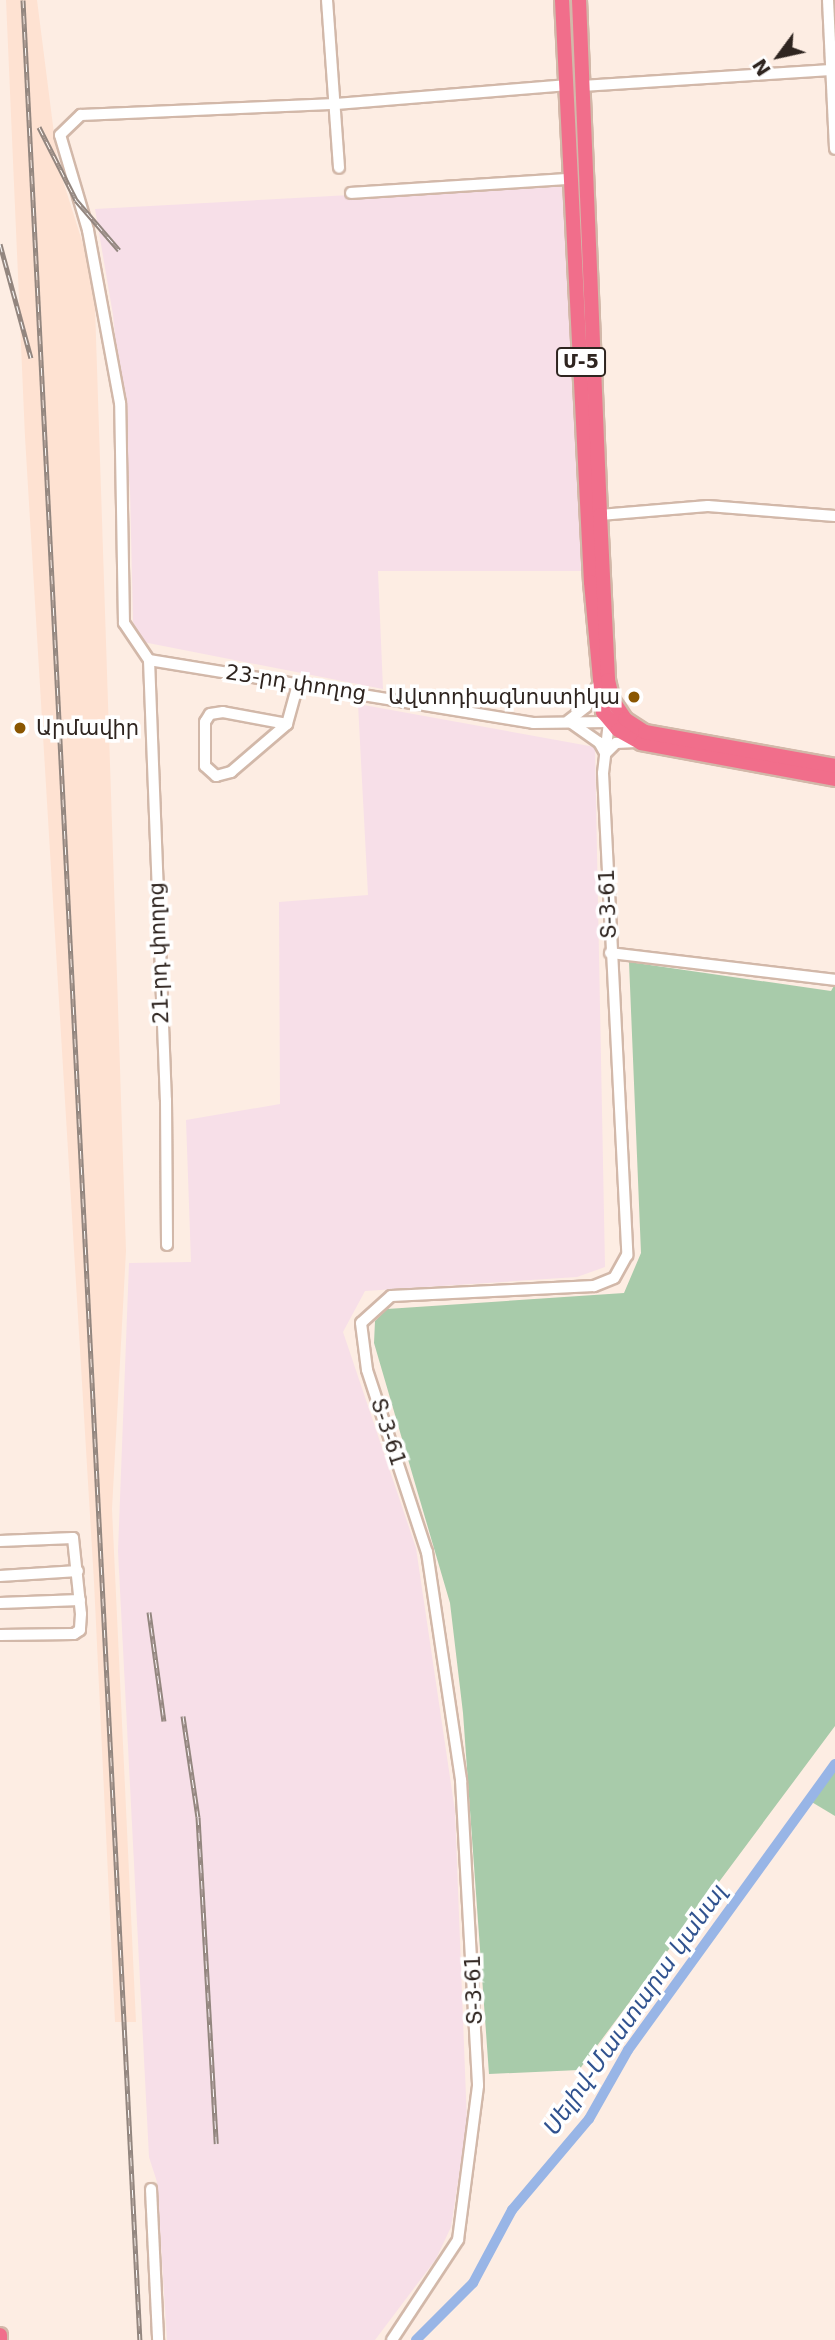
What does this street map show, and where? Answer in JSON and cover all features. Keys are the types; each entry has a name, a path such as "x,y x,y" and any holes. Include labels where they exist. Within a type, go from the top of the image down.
{"highway":[{"name":"Մ-5","path":"562,0 570,180 600,515 608,680 614,718"},
{"name":"Մ-5","path":"579,0 597,686 614,718"},
{"path":"614,718 641,743 835,779"},
{"path":"614,718 645,732 667,737 835,766"}],"street":[{"path":"327,0 339,167"},
{"path":"828,0 835,149"},
{"path":"583,86 833,70"},
{"path":"149,660 124,623 120,403 88,230 60,135 81,115 336,104 565,85"},
{"path":"351,193 570,180"},
{"path":"600,515 708,506 835,516"},
{"name":"23-րդ փողոց","path":"149,660 533,723 614,718"},
{"name":"21-րդ փողոց","path":"149,660 166,1100 167,1245"},
{"path":"288,724 223,712 210,714 205,722 205,766 216,776 231,772 288,724 298,684"},
{"path":"597,686 586,707 568,721 599,741 606,753 616,743 641,743"},
{"name":"Տ-3-61","path":"391,2340 458,2240 478,2086 461,1780 427,1552 367,1370 361,1323 391,1296 594,1286 614,1278 627,1255 610,953 606,753 614,718"},
{"path":"610,953 835,980"},
{"path":"0,1541 73,1538 80,1600 80,1630 74,1634 0,1635"},
{"path":"0,1576 78,1571"},
{"path":"0,1603 80,1600"},
{"path":"151,2189 158,2340"}],"shaded area":[{"path":"6,0 37,0 58,165 89,263 95,307 126,1251 112,1509 136,2022 115,2022 94,1582 25,437"},
{"path":"568,183 583,571 378,571 383,689 143,642 133,622 130,490 113,315 95,209"},
{"path":"358,704 595,747 605,1267 577,1277 365,1291 343,1332 416,1548 455,1811 467,2123 451,2227 436,2259 375,2340 167,2340 157,2182 149,2157 118,1551 129,1263 191,1262 186,1120 280,1104 279,902 368,895"}],"green space":[{"path":"629,962 831,991 835,984 835,1726 579,2070 489,2074 463,1713 450,1603 374,1343 375,1321 387,1309 624,1293 641,1253"},
{"path":"835,1766 835,1816 810,1801"}],"waterway":[{"name":"Սելիվ֊Մաստարա կանալ","path":"416,2340 473,2283 512,2210 589,2119 628,2050 835,1764"}],"railway":[{"path":"23,0 140,2340"},
{"path":"39,127 76,200 119,250"},
{"path":"0,244 31,358"},
{"path":"149,1612 164,1721"},
{"path":"183,1716 198,1817 216,2144"}],"place":[{"name":"Ավտոդիագնոստիկա","path":"634,697"},
{"name":"Արմավիր","path":"20,728"}]}
